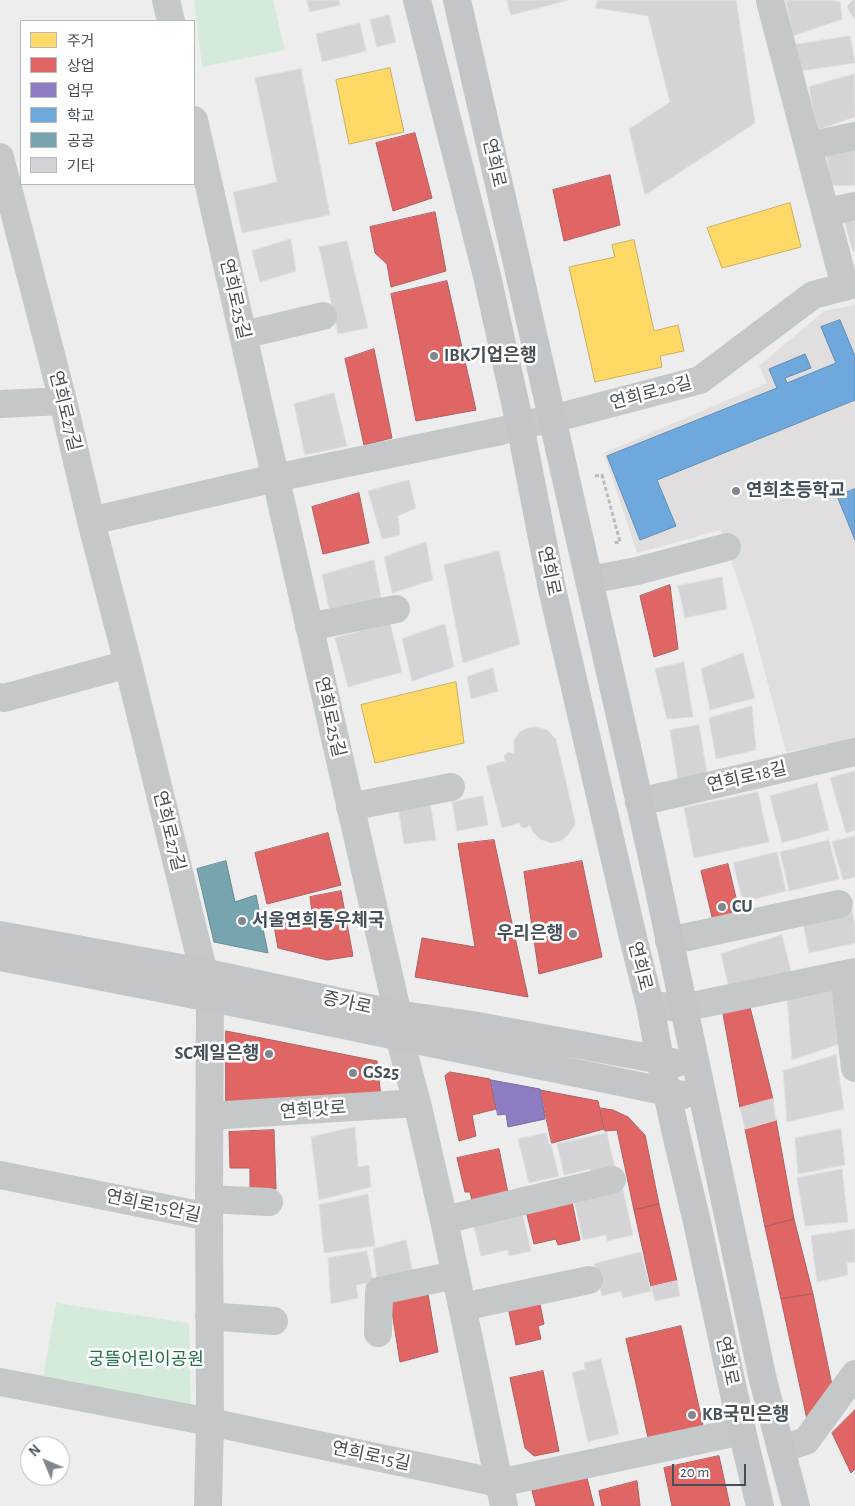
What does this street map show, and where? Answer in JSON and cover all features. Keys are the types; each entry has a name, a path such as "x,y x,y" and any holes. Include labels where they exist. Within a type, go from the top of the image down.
{"main road":[{"name":"연희로","path":"417,0 467,193 520,425 552,589 650,1005 660,1060 760,1506"},
{"name":"연희로","path":"457,0 639,802 762,1380 796,1506"},
{"name":"증가로","path":"0,935 204,972 398,1025 702,1099"},
{"name":"증가로","path":"0,957 241,1004 398,1025 473,1025 696,1067"}],"street":[{"path":"166,0 171,20"},
{"name":"연희로20길","path":"520,425 552,419 700,380 813,295 850,286 826,212 770,1"},
{"name":"연희로25길","path":"195,124 396,1006 398,1025"},
{"path":"808,146 855,136"},
{"name":"연희로27길","path":"0,157 63,401 91,521 210,998"},
{"path":"826,212 855,206"},
{"path":"243,335 323,316"},
{"path":"0,404 63,401"},
{"path":"91,521 275,478 502,431 520,425"},
{"path":"589,580 637,571 727,547"},
{"path":"309,627 396,609"},
{"path":"0,697 4,698 128,664"},
{"name":"연희로18길","path":"639,802 855,752"},
{"path":"350,807 451,787"},
{"name":"연희로","path":"669,941 838,904"},
{"path":"650,1005 683,1008 850,973 855,1068"},
{"path":"210,998 209,1208 269,1202"},
{"path":"398,1025 444,1220 502,1494"},
{"name":"연희맛로","path":"210,1116 417,1103"},
{"name":"연희로15안길","path":"0,1175 209,1208 210,1422 208,1506"},
{"path":"444,1220 612,1180"},
{"path":"378,1333 379,1291 455,1275"},
{"path":"462,1306 589,1280"},
{"path":"209,1316 274,1321"},
{"path":"781,1449 806,1441 855,1374"},
{"name":"연희로15길","path":"0,1382 210,1422 502,1494 742,1431"}],"path":[{"path":"595,476 602,475 620,542 612,543"}],"shaded area":[{"name":"연희초등학교","path":"855,305 855,739 786,752 751,620 721,530 637,553 604,453 767,383 759,366 824,311"}],"green space":[{"path":"194,0 273,0 285,50 202,67"},
{"name":"궁뜰어린이공원","path":"56,1303 189,1323 191,1411 42,1383"}],"building: 주거":[{"path":"390,68 404,132 349,144 336,80"},
{"path":"790,203 801,247 722,268 707,228"},
{"path":"634,240 654,331 678,325 684,351 660,356 662,367 595,382 569,267 615,257 612,245"},
{"path":"456,682 464,743 375,763 361,705"}],"building: 상업":[{"path":"415,133 432,198 393,211 376,143"},
{"path":"610,175 620,225 564,241 553,190"},
{"path":"435,212 446,271 391,287 387,264 375,253 370,227"},
{"path":"447,281 476,410 416,421 391,294"},
{"path":"374,349 392,438 364,445 345,359"},
{"path":"359,493 369,543 323,554 312,507"},
{"path":"670,585 678,649 654,657 640,596"},
{"path":"328,833 341,885 267,904 255,853"},
{"path":"494,840 528,997 415,977 422,938 475,947 458,844"},
{"path":"582,861 602,957 539,974 524,872"},
{"path":"728,864 740,914 713,921 701,871"},
{"path":"341,891 353,956 327,960 278,948 274,926 313,919 310,897"},
{"path":"749,1003 773,1099 740,1108 722,1008"},
{"path":"226,1031 377,1061 381,1097 226,1107"},
{"path":"450,1072 490,1079 496,1109 472,1115 476,1136 459,1141 445,1076"},
{"path":"540,1090 598,1101 604,1129 552,1143"},
{"path":"600,1108 613,1110 628,1117 645,1135 659,1204 634,1210 617,1130 605,1131"},
{"path":"776,1120 794,1219 765,1227 745,1129"},
{"path":"274,1130 276,1189 250,1190 250,1168 230,1168 229,1132"},
{"path":"499,1149 508,1193 472,1201 470,1192 465,1192 457,1158"},
{"path":"571,1197 580,1240 558,1245 556,1239 534,1244 525,1207"},
{"path":"659,1204 677,1281 651,1287 634,1210"},
{"path":"794,1219 813,1294 781,1299 765,1227"},
{"path":"428,1294 438,1352 400,1362 390,1300"},
{"path":"538,1294 544,1324 538,1326 541,1339 516,1345 507,1302"},
{"path":"813,1294 833,1390 808,1424 781,1299"},
{"path":"681,1326 704,1430 649,1442 626,1339"},
{"path":"543,1371 559,1451 534,1456 525,1448 510,1378"},
{"path":"855,1410 855,1469 851,1473 832,1433"},
{"path":"719,1456 730,1506 672,1506 664,1468"},
{"path":"587,1478 594,1506 536,1506 532,1491"},
{"path":"637,1481 640,1506 602,1506 599,1491"}],"building: 업무":[{"path":"491,1080 540,1089 545,1119 508,1127 506,1114 498,1115"}],"building: 학교":[{"path":"840,320 855,356 855,400 657,480 676,526 640,540 607,456 777,388 769,369 805,354 811,368 785,378 787,383 836,363 821,327"},
{"path":"855,489 855,540 837,496"}],"building: 공공":[{"path":"226,861 235,902 256,895 268,953 214,942 197,869"}],"building: 기타":[{"path":"307,0 339,0 340,5 310,12"},
{"path":"507,0 569,0 511,15"},
{"path":"598,0 736,0 755,123 645,195 629,129 670,102 648,16 595,8"},
{"path":"786,0 830,0 840,2 842,19 793,36"},
{"path":"855,0 855,20 847,7"},
{"path":"389,15 396,42 377,47 370,20"},
{"path":"360,23 366,51 322,62 316,34"},
{"path":"850,36 855,63 799,71 793,45"},
{"path":"301,69 330,215 242,233 233,192 277,182 255,78"},
{"path":"854,74 855,117 817,130 809,87"},
{"path":"855,149 855,185 830,186 827,155"},
{"path":"855,217 855,251 853,252 844,220"},
{"path":"291,239 296,271 260,282 252,251"},
{"path":"347,241 368,328 338,334 319,247"},
{"path":"334,393 347,446 305,455 294,404"},
{"path":"409,480 416,508 398,516 400,535 382,539 368,491"},
{"path":"426,542 433,580 392,593 384,557"},
{"path":"499,551 520,644 463,663 444,565"},
{"path":"374,560 382,603 331,617 322,575"},
{"path":"722,577 727,609 685,618 678,586"},
{"path":"390,623 402,672 348,687 335,638"},
{"path":"445,624 454,667 412,681 402,639"},
{"path":"743,653 755,698 710,710 701,669"},
{"path":"684,662 693,717 667,719 655,669"},
{"path":"493,668 498,691 471,699 467,677"},
{"path":"752,706 756,750 716,759 709,718"},
{"path":"699,725 707,773 678,781 670,730"},
{"path":"527,728 546,729 556,739 575,821 567,836 562,840 552,843 540,839 533,832 530,825 526,828 521,827 519,823 502,828 486,766 505,761 504,756 508,752 514,754 514,741 516,737"},
{"path":"855,771 855,830 846,833 830,778"},
{"path":"817,783 829,830 782,843 770,796"},
{"path":"758,792 769,842 694,858 684,808"},
{"path":"483,796 488,825 457,831 452,802"},
{"path":"430,801 436,840 404,844 398,806"},
{"path":"855,836 855,877 843,880 832,842"},
{"path":"829,840 839,879 789,891 780,852"},
{"path":"777,852 786,891 743,902 733,863"},
{"path":"852,910 855,926 855,943 809,953 803,923"},
{"path":"782,935 792,975 729,989 721,954"},
{"path":"835,985 839,1044 792,1060 787,997"},
{"path":"836,1055 844,1109 787,1122 783,1071"},
{"path":"773,1099 776,1120 745,1129 740,1108"},
{"path":"355,1127 358,1167 369,1165 371,1187 319,1200 311,1137"},
{"path":"841,1129 845,1165 798,1174 795,1138"},
{"path":"546,1133 549,1144 551,1144 559,1176 529,1183 518,1139"},
{"path":"607,1133 615,1169 591,1174 590,1169 564,1175 557,1144"},
{"path":"842,1169 848,1222 805,1226 797,1178"},
{"path":"622,1185 633,1235 607,1241 606,1235 583,1240 573,1196"},
{"path":"368,1194 375,1246 324,1253 319,1205"},
{"path":"521,1207 531,1251 509,1256 508,1250 481,1256 472,1218"},
{"path":"855,1229 855,1262 847,1263 848,1275 817,1282 811,1236"},
{"path":"406,1240 414,1277 378,1286 373,1249"},
{"path":"367,1251 373,1282 356,1285 358,1298 331,1304 328,1258"},
{"path":"641,1252 651,1291 623,1298 621,1291 602,1296 594,1264"},
{"path":"677,1281 680,1296 655,1301 651,1287"},
{"path":"601,1359 619,1434 588,1442 572,1373 585,1369 584,1363"}],"place":[{"name":"IBK기업은행","path":"434,356"},
{"name":"연희초등학교","path":"736,491"},
{"name":"CU","path":"722,907"},
{"name":"서울연희동우체국","path":"242,921"},
{"name":"우리은행","path":"573,934"},
{"name":"SC제일은행","path":"269,1054"},
{"name":"GS25","path":"353,1073"},
{"name":"KB국민은행","path":"692,1415"}]}
